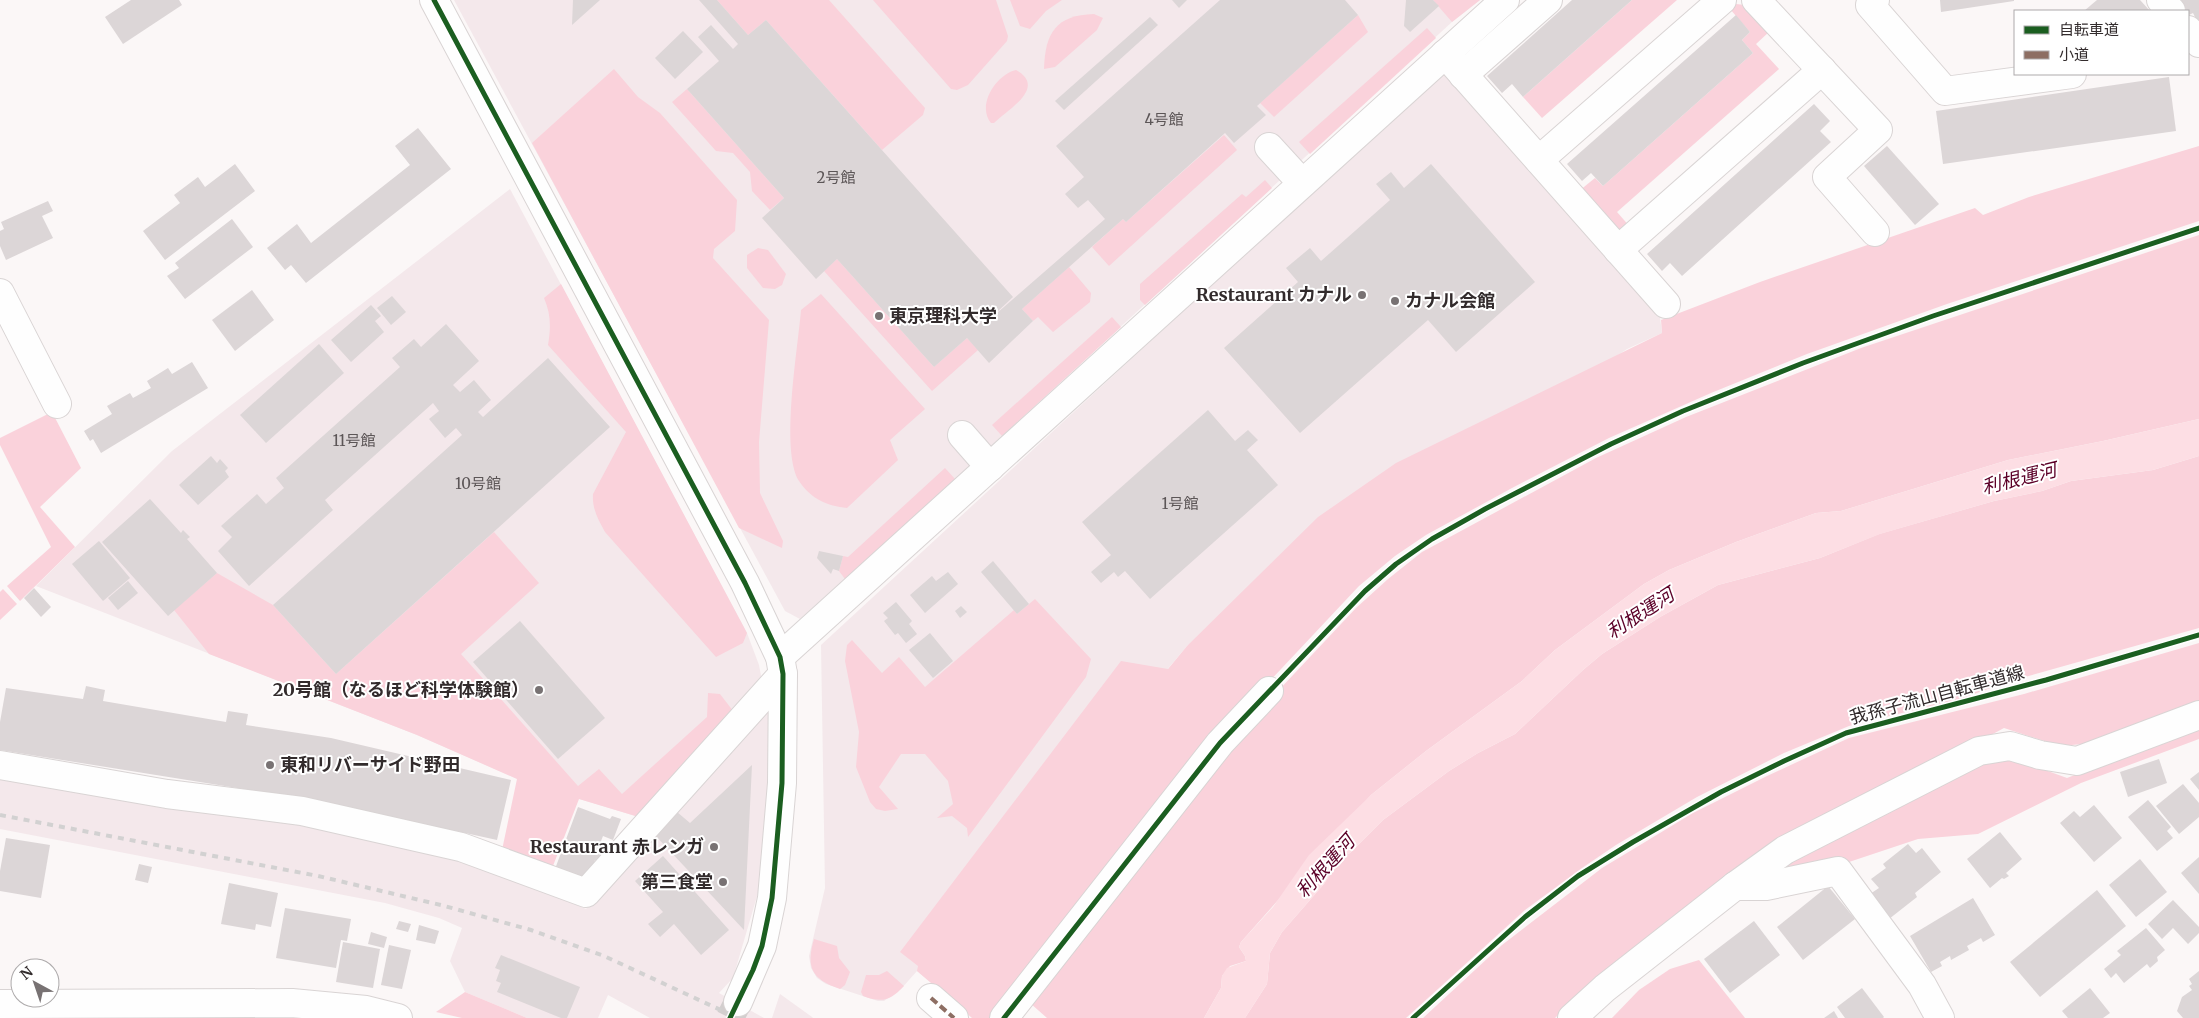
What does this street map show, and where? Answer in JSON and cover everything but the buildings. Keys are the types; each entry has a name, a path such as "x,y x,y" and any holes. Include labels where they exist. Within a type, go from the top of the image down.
{"street":[{"path":"434,0 745,583 781,665 782,783 772,898 762,946 738,1002"},
{"path":"0,765 167,794 302,811 462,847 586,893 781,665 990,467 1505,0"},
{"path":"1463,75 1548,0"},
{"path":"1539,160 1722,0"},
{"path":"1756,0 1878,130 1827,177 1875,232"},
{"path":"1875,0 1870,5 1946,91 2065,75"},
{"path":"2161,0 2170,10"},
{"path":"1445,54 1666,304"},
{"path":"1618,250 1822,70"},
{"path":"1270,147 1302,183"},
{"path":"0,293 57,404"},
{"path":"962,435 990,467"},
{"path":"1004,1018 1220,743 1269,691"},
{"path":"1572,1018 1605,988 1735,886 1785,850 1979,751 2010,746 2040,755 2077,760 2199,715"},
{"path":"1735,886 1766,886 1838,871 1922,985 1931,1014"},
{"path":"931,998 954,1018"},
{"path":"2,1008 292,1003 366,1010 398,1018"}],"shaded area":[{"name":"東京理科大学","path":"454,0 1480,0 1452,22 800,619 785,611"},
{"path":"717,0 829,0 925,108 923,115 882,150 766,20 748,35"},
{"path":"873,0 996,0 1008,36 1007,41 968,85 957,90 951,89"},
{"path":"1010,0 1062,0 1046,11 1030,29 1020,26"},
{"path":"1433,0 1480,0 1452,22"},
{"path":"1632,0 1677,0 1542,118 1523,97"},
{"path":"1736,4 1745,5 1770,31 1756,44 1779,69 1617,212 1631,228 1615,233 1579,191 1595,178 1603,186 1753,53 1742,40 1750,32 1730,9"},
{"path":"1094,14 1103,18 1097,30 1055,67 1044,69 1047,45 1055,28 1070,18"},
{"path":"1358,15 1368,32 1274,117 1260,103"},
{"path":"1427,28 1436,38 1310,154 1299,142"},
{"path":"1447,68 1659,309 1662,333 1627,349 1187,646 1039,822 929,981 917,971 901,989 884,1001 878,1001 826,984 817,978 811,968 809,956 825,888 821,645"},
{"path":"614,69 638,97 660,113 737,200 735,231 714,249 713,258 769,320 759,442 760,493 783,541 782,548 739,528 532,143"},
{"path":"1016,70 1025,77 1028,83 1027,91 1016,105 994,123 991,123 987,116 987,99 1002,77"},
{"path":"687,89 784,198 770,210 752,191 750,172 733,153 716,151 672,102"},
{"path":"1224,135 1237,150 1109,266 1092,247 1123,219 1126,222"},
{"path":"2199,146 2199,221 1947,304 1807,354 1711,393 1609,438 1512,488 1426,535 1395,556 1359,586 1251,701 992,1018 972,1018 917,971 918,966 900,952 1121,661 1168,669 1187,646 1318,517 1396,463 1662,333 1661,320 1760,282 1975,208 1983,215 2029,197"},
{"path":"1265,180 1272,188 1145,305 1140,300 1140,284 1242,194 1246,197"},
{"path":"510,189 747,633 759,665 762,681 642,818 527,783 417,735 36,586 172,451"},
{"path":"2199,235 2199,419 2008,460 1841,511 1816,513 1736,542 1669,570 1644,584 1555,650 1522,681 1426,751 1371,795 1241,942 1239,947 1246,961 1230,966 1222,976 1221,988 1204,1018 1047,1018 1030,1003 1260,710 1356,608 1422,552 1596,458 1686,417 1861,348"},
{"path":"758,248 768,250 786,274 782,285 775,289 763,288 747,268 747,255"},
{"path":"837,259 934,367 967,338 978,350 932,391 824,271"},
{"path":"1069,267 1091,293 1090,302 1053,332 1038,317 1033,321 1022,309"},
{"path":"561,284 747,633 743,643 716,657 605,532 596,514 593,494 626,432 548,345 550,321 544,298"},
{"path":"821,294 925,409 890,440 898,460 847,508 820,501 809,493 799,481 791,447 790,423 801,310"},
{"path":"1112,317 1121,327 1002,436 992,425"},
{"path":"52,412 81,468 40,507 75,547 20,601 7,586 51,547 0,445 0,438"},
{"path":"2199,456 2199,628 2007,682 1963,698 1849,726 1784,753 1697,797 1616,845 1582,868 1525,910 1406,1018 1245,1018 1267,984 1270,953 1282,932 1324,884 1341,857 1350,853 1383,820 1449,771 1478,753 1515,734 1602,654 1660,617 1718,585 1820,558 1879,534 1994,501 2042,491 2071,481 2153,470"},
{"path":"945,468 955,479 845,579 839,571 843,556 848,557"},
{"path":"494,532 539,583 461,654 578,786 599,769 622,794 707,717 708,693 720,694 737,716 642,818 579,799 551,871 502,850 517,779 417,735 209,654 174,610 217,573 273,605 336,674"},
{"path":"3,589 17,604 0,620 0,592"},
{"path":"1035,599 1091,659 1086,677 968,837 967,828 952,816 937,818 953,804 948,781 925,754 901,754 879,787 898,809 885,811 876,809 870,802 856,767 859,732 845,661 847,645 852,640 882,673 899,657 925,687 1014,610 1017,614"},
{"path":"2199,643 2199,703 2095,743 2060,746 2004,728 1978,742 1567,1006 1555,1018 1423,1018 1502,945 1602,868 1693,813 1767,776 1849,738 2024,694"},
{"path":"771,710 769,788 760,886 733,978 719,993 764,1018 650,1018 608,995 598,1018 527,1018 465,992 450,961 462,928 439,918 385,903 0,829 0,777 309,823 486,866 586,909 756,711"},
{"path":"2199,727 2199,739 2081,783 1978,834 1918,839 1846,863 1769,880 1794,856 1986,760 2012,758 2067,778"},
{"path":"814,939 837,946 839,958 850,972 845,985 840,989 823,981 813,971 811,957"},
{"path":"1699,960 1745,1018 1612,1018 1639,990 1670,969"},
{"path":"887,971 904,986 890,998 881,1000 863,996 861,992 866,975 879,975"},
{"path":"465,992 527,1018 462,1018 436,1012"},
{"path":"780,994 812,1017 813,1018 772,1018"}],"water":[{"name":"利根運河","path":"2199,419 2199,456 2153,470 2071,481 2042,491 1994,501 1880,534 1820,558 1718,585 1660,617 1602,654 1515,734 1478,753 1449,771 1383,820 1350,853 1341,857 1324,884 1282,932 1270,953 1267,984 1245,1018 1204,1018 1221,988 1222,976 1227,968 1246,961 1239,947 1241,942 1273,907 1309,855 1371,795 1426,751 1522,681 1555,650 1644,584 1669,570 1736,542 1816,513 1841,511 2008,460"}],"tunnel":[{"path":"730,1018 738,1002"}],"railway":[{"path":"0,815 318,876 441,905 531,930 604,956 738,1018"}],"marked path":[{"path":"931,998 954,1018"}],"cycle path":[{"path":"434,0 745,583 780,657 783,674 782,783 772,898 762,946 753,970 730,1018"},
{"path":"1004,1018 1220,743 1365,591 1396,564 1432,539 1485,509 1611,444 1683,411 1803,363 1933,316 2199,228"},
{"name":"我孫子流山自転車道線","path":"1413,1018 1525,917 1578,876 1721,792 1784,761 1846,733 2046,680 2199,635"}],"place":[{"name":"Restaurant カナル","path":"1362,295"},
{"name":"カナル会館","path":"1395,301"},
{"name":"東京理科大学","path":"879,316"},
{"name":"20号館（なるほど科学体験館）","path":"539,690"},
{"name":"東和リバーサイド野田","path":"270,765"},
{"name":"Restaurant 赤レンガ","path":"714,847"},
{"name":"第三食堂","path":"723,882"}]}
